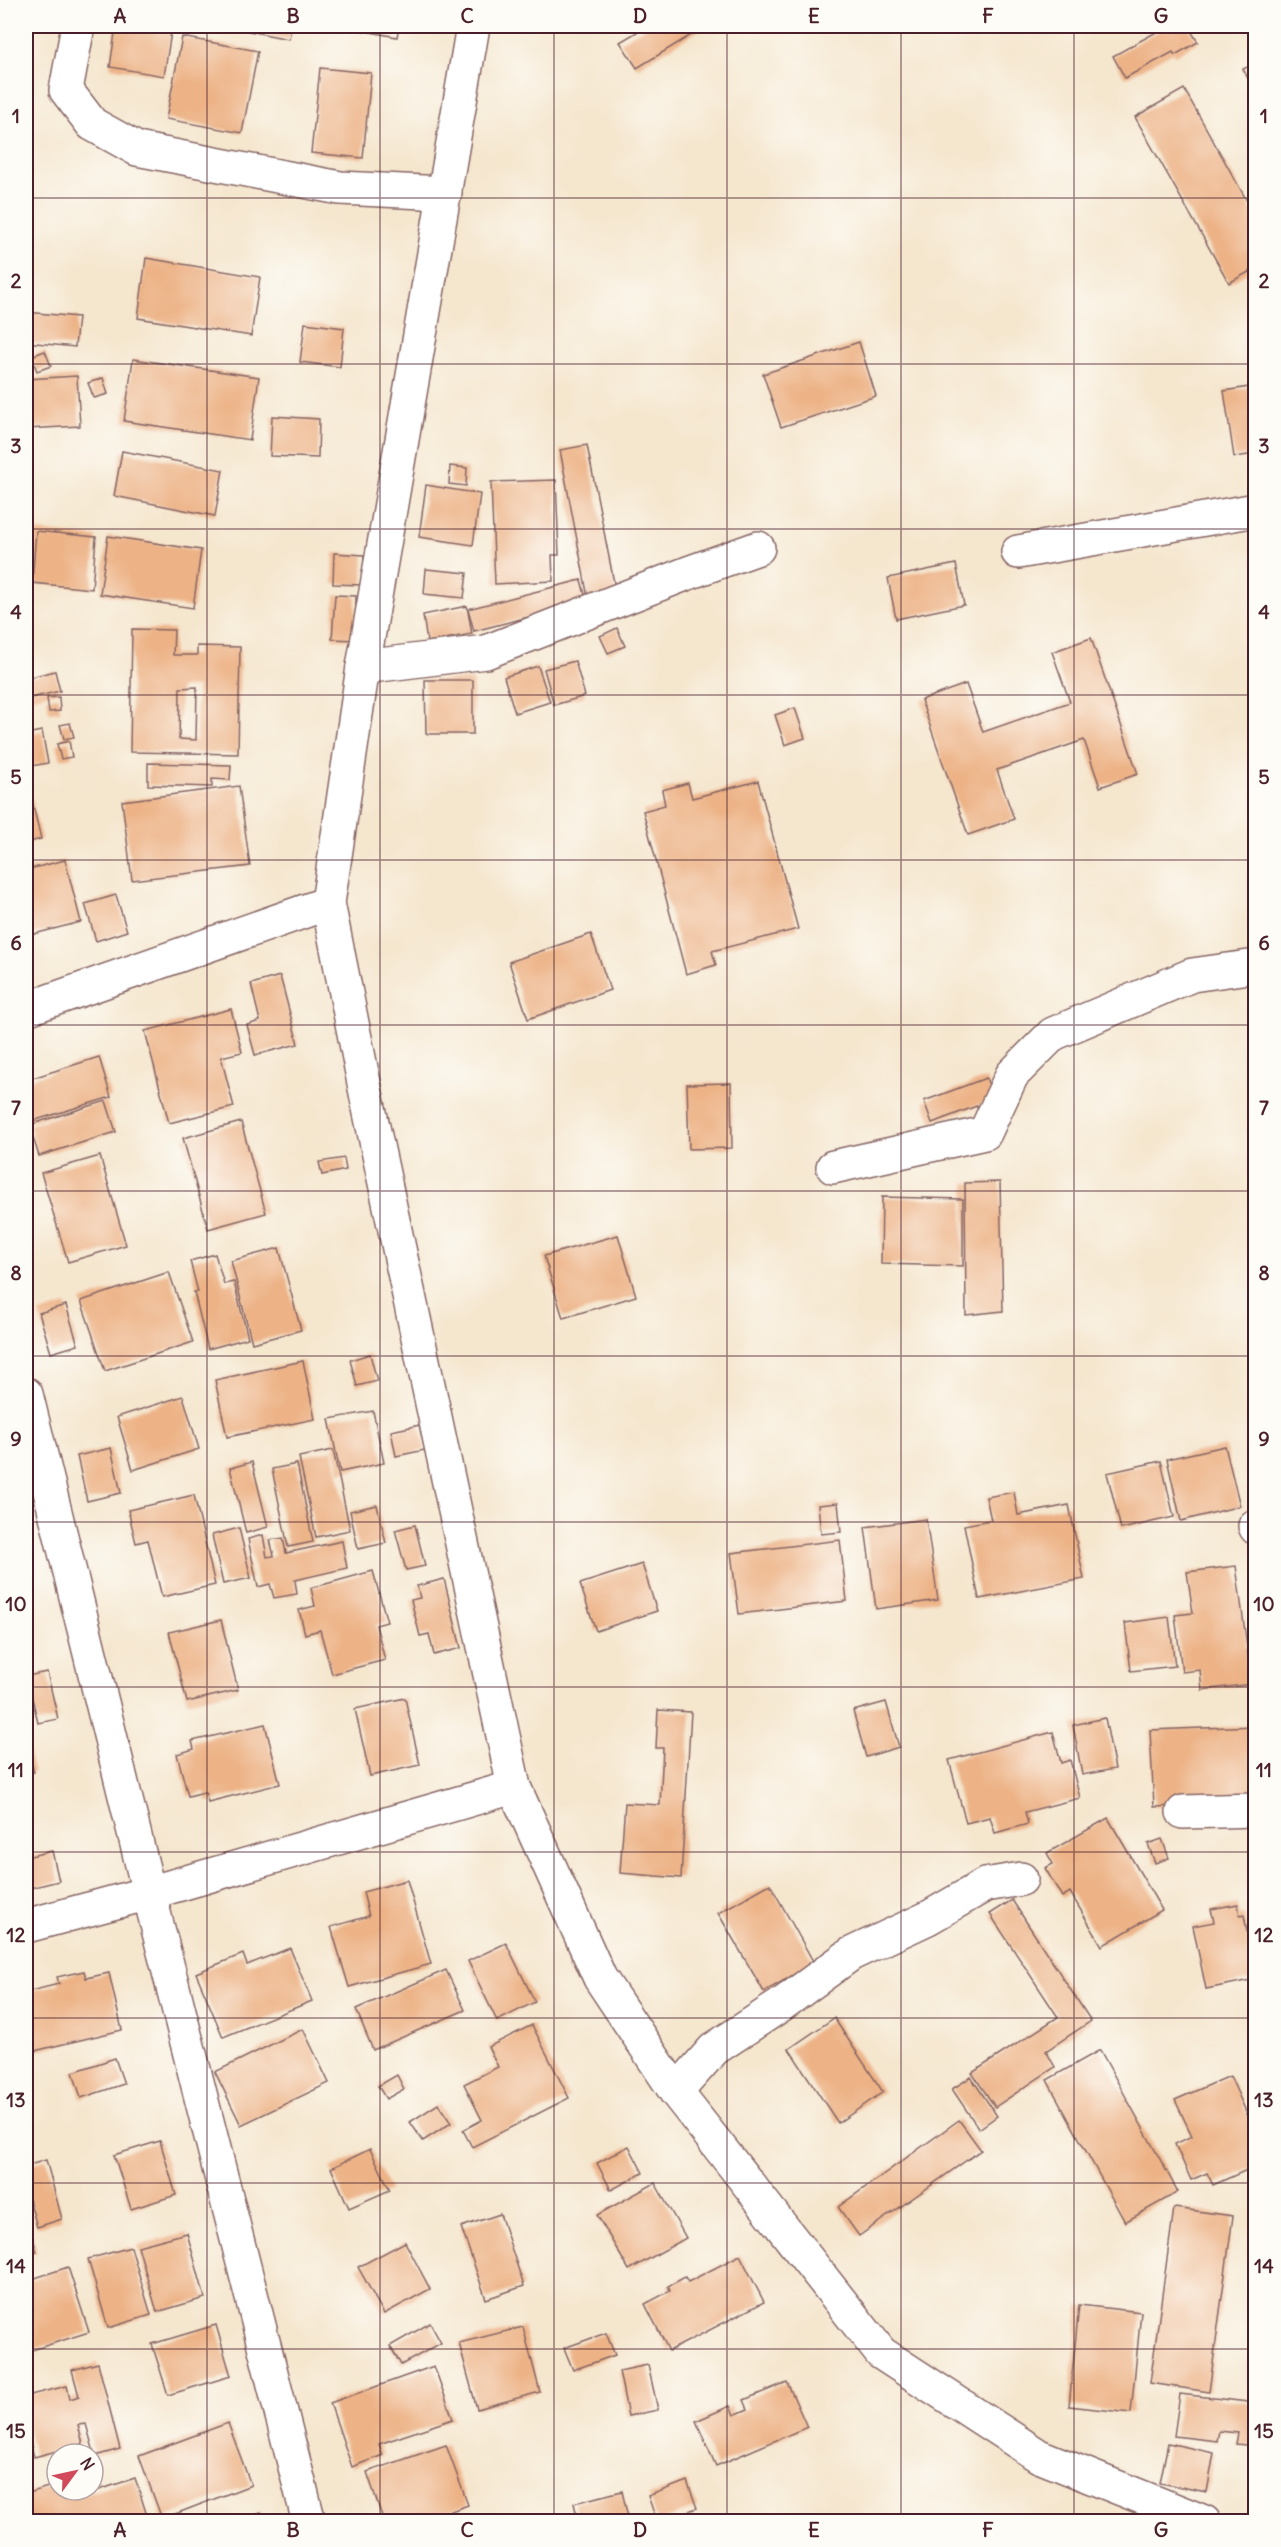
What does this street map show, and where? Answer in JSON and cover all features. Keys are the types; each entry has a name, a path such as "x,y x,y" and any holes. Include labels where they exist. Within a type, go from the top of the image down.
{"street":[{"path":"78,26 66,90 92,124 137,149 340,188 445,193"},
{"path":"473,26 363,667 328,903 371,1120 514,1787 600,1978 676,2092 881,2353 1039,2456 1204,2522"},
{"path":"1018,552 1256,510"},
{"path":"363,667 486,652 677,577 758,548"},
{"path":"26,1009 328,903"},
{"path":"833,1167 985,1133 1012,1075 1053,1034 1192,975 1256,966"},
{"path":"26,1394 149,1893 309,2522"},
{"path":"26,1926 149,1893 514,1787"},
{"path":"1183,1812 1256,1810"},
{"path":"676,2092 714,2049 781,2005 851,1954 928,1918 985,1885 1021,1879"}],"building":[{"path":"116,26 172,26 164,76 110,67"},
{"path":"249,26 291,26 289,39 248,31"},
{"path":"339,26 399,26 397,37"},
{"path":"647,26 706,26 637,68 620,42"},
{"path":"1157,26 1188,26 1198,42 1175,55 1173,52 1125,78 1113,56 1160,30"},
{"path":"182,37 258,51 242,133 166,119"},
{"path":"1256,63 1256,82 1251,84 1243,69"},
{"path":"320,68 371,73 363,158 311,153"},
{"path":"1184,89 1256,217 1256,268 1229,283 1135,117"},
{"path":"146,258 260,277 251,336 138,318"},
{"path":"26,312 78,317 75,347 26,342"},
{"path":"305,323 344,328 340,367 300,362"},
{"path":"859,342 876,396 781,427 763,374"},
{"path":"45,351 51,366 37,371 31,356"},
{"path":"133,359 259,377 250,440 124,421"},
{"path":"77,376 80,426 26,429 26,379"},
{"path":"103,378 108,394 94,398 88,383"},
{"path":"1256,386 1256,454 1234,457 1224,391"},
{"path":"272,416 319,419 318,458 270,456"},
{"path":"587,445 616,593 588,598 560,450"},
{"path":"122,451 223,470 215,516 114,496"},
{"path":"450,466 467,468 466,486 449,484"},
{"path":"556,480 559,555 552,555 553,581 495,584 491,482"},
{"path":"426,485 480,494 473,545 419,537"},
{"path":"36,531 96,537 92,589 32,583"},
{"path":"108,536 201,550 193,608 100,594"},
{"path":"334,553 364,555 363,585 333,584"},
{"path":"956,564 964,605 896,619 888,578"},
{"path":"426,569 467,573 464,598 424,594"},
{"path":"581,580 587,602 474,631 468,609"},
{"path":"335,595 356,596 355,640 332,639"},
{"path":"467,606 472,634 427,642 423,615"},
{"path":"617,628 625,646 608,653 600,636"},
{"path":"132,629 174,630 173,655 197,655 197,646 240,647 238,754 130,752","holes":["197,687 196,740 179,739 180,688"]},
{"path":"1091,638 1138,774 1100,787 1084,740 997,770 1014,819 968,835 921,700 966,684 983,732 1070,702 1052,652"},
{"path":"575,661 585,696 554,705 544,669"},
{"path":"538,666 550,702 515,713 504,677"},
{"path":"55,671 60,691 26,699 26,678"},
{"path":"425,680 473,680 473,734 426,734"},
{"path":"59,697 60,711 49,712 47,698"},
{"path":"795,708 805,738 785,745 775,715"},
{"path":"70,723 74,737 64,739 60,725"},
{"path":"42,731 48,763 26,767 26,734"},
{"path":"69,741 72,757 61,759 57,744"},
{"path":"148,763 231,765 230,780 212,779 212,787 148,785"},
{"path":"758,781 798,929 712,951 716,965 686,974 643,811 665,805 662,790 688,783 692,798"},
{"path":"28,784 41,839 26,843 26,785"},
{"path":"239,786 250,866 132,880 122,801"},
{"path":"65,860 81,922 26,936 26,870"},
{"path":"116,895 127,931 96,941 85,904"},
{"path":"591,934 610,990 528,1019 509,962"},
{"path":"280,976 298,1044 255,1055 247,1025 260,1021 251,984"},
{"path":"231,1009 242,1052 221,1057 234,1107 169,1123 145,1031"},
{"path":"99,1057 111,1097 26,1123 26,1080"},
{"path":"986,1078 995,1099 932,1123 924,1101"},
{"path":"731,1083 732,1148 689,1149 687,1084"},
{"path":"106,1101 116,1132 39,1156 29,1125"},
{"path":"241,1122 266,1213 208,1229 183,1138"},
{"path":"100,1156 126,1245 68,1262 41,1173"},
{"path":"344,1158 346,1170 322,1175 319,1162"},
{"path":"1000,1182 1003,1311 966,1315 965,1183"},
{"path":"882,1197 963,1199 963,1266 881,1264"},
{"path":"618,1235 636,1296 563,1318 544,1256"},
{"path":"279,1248 301,1330 252,1343 231,1261"},
{"path":"215,1254 224,1284 234,1282 248,1338 208,1349 194,1292 198,1292 190,1261"},
{"path":"169,1272 193,1342 105,1371 81,1301"},
{"path":"66,1305 78,1345 51,1353 39,1313"},
{"path":"370,1354 377,1381 357,1386 350,1360"},
{"path":"303,1361 315,1419 227,1437 215,1380"},
{"path":"183,1396 199,1449 133,1470 117,1417"},
{"path":"373,1411 384,1463 340,1472 329,1419"},
{"path":"420,1425 425,1450 396,1456 391,1431"},
{"path":"1225,1446 1240,1506 1181,1521 1167,1459"},
{"path":"111,1448 121,1493 87,1501 77,1456"},
{"path":"333,1450 350,1530 316,1537 299,1457"},
{"path":"1161,1461 1174,1517 1121,1529 1107,1473"},
{"path":"252,1462 268,1527 246,1533 230,1468"},
{"path":"297,1464 313,1542 288,1547 272,1469"},
{"path":"1014,1492 1018,1515 1069,1505 1084,1579 979,1599 964,1525 991,1520 986,1497"},
{"path":"194,1495 215,1585 162,1597 148,1540 136,1543 128,1510"},
{"path":"838,1503 841,1532 821,1534 818,1505"},
{"path":"377,1505 386,1543 358,1549 350,1511"},
{"path":"926,1519 938,1600 876,1609 865,1527"},
{"path":"415,1525 425,1566 406,1570 395,1530"},
{"path":"239,1528 251,1578 223,1584 212,1535"},
{"path":"263,1535 267,1557 274,1556 270,1540 283,1538 286,1553 342,1541 347,1568 295,1580 297,1594 274,1598 270,1584 258,1587 248,1539"},
{"path":"840,1540 847,1601 739,1614 731,1553"},
{"path":"642,1564 657,1611 596,1631 580,1584"},
{"path":"1236,1566 1252,1684 1202,1690 1200,1670 1182,1672 1175,1615 1193,1613 1187,1572"},
{"path":"373,1571 387,1622 376,1625 385,1660 332,1674 320,1630 305,1634 299,1610 315,1606 311,1588"},
{"path":"444,1579 461,1648 434,1655 429,1634 420,1636 411,1600 420,1598 417,1586"},
{"path":"1169,1617 1175,1666 1131,1671 1125,1623"},
{"path":"221,1620 238,1690 187,1702 169,1632"},
{"path":"47,1672 58,1719 38,1723 27,1676"},
{"path":"405,1698 420,1765 370,1776 355,1709"},
{"path":"886,1702 899,1747 866,1757 853,1711"},
{"path":"658,1710 691,1712 681,1878 620,1873 625,1803 660,1805 663,1748 656,1748"},
{"path":"1105,1718 1115,1769 1082,1775 1073,1725"},
{"path":"265,1724 280,1784 208,1802 205,1792 188,1796 177,1754 194,1749 192,1741"},
{"path":"1256,1726 1256,1803 1154,1807 1150,1730"},
{"path":"1053,1732 1061,1763 1070,1760 1080,1798 1025,1812 1028,1824 995,1833 990,1817 966,1823 949,1760"},
{"path":"26,1745 34,1772 26,1775"},
{"path":"1108,1818 1162,1910 1102,1946 1070,1892 1062,1897 1045,1868 1053,1864 1047,1853"},
{"path":"1162,1839 1169,1858 1155,1863 1148,1844"},
{"path":"52,1851 59,1881 26,1889 26,1857"},
{"path":"407,1880 431,1964 349,1987 331,1927 369,1916 363,1892"},
{"path":"770,1884 814,1963 764,1992 718,1913"},
{"path":"1012,1900 1091,2021 1046,2051 1055,2067 995,2107 972,2073 1058,2017 990,1914"},
{"path":"1238,1904 1240,1916 1244,1915 1256,1979 1206,1989 1193,1926 1214,1922 1211,1909"},
{"path":"506,1943 535,2002 497,2021 468,1961"},
{"path":"290,1948 312,2001 223,2037 196,1973 243,1954 247,1965"},
{"path":"446,1970 465,2010 373,2050 356,2009"},
{"path":"84,1971 86,1978 109,1973 122,2030 26,2053 26,1992 59,1984 57,1977"},
{"path":"834,2018 883,2092 838,2123 789,2049"},
{"path":"532,2025 569,2098 472,2147 463,2130 482,2120 464,2084 498,2067 488,2047"},
{"path":"303,2029 329,2083 241,2125 215,2072"},
{"path":"1100,2050 1178,2192 1125,2222 1047,2080"},
{"path":"115,2058 124,2084 81,2098 73,2072"},
{"path":"397,2075 404,2089 386,2099 378,2086"},
{"path":"1230,2076 1253,2127 1256,2126 1256,2166 1213,2185 1207,2173 1191,2180 1175,2144 1192,2136 1175,2100"},
{"path":"971,2077 997,2116 979,2129 952,2089"},
{"path":"438,2104 451,2123 423,2141 410,2122"},
{"path":"959,2120 981,2150 859,2236 838,2207"},
{"path":"160,2141 176,2195 131,2209 114,2155"},
{"path":"629,2146 643,2173 611,2190 597,2163"},
{"path":"370,2149 390,2190 349,2208 331,2168"},
{"path":"46,2160 62,2219 37,2227 26,2188 26,2166"},
{"path":"655,2183 686,2238 629,2270 597,2215"},
{"path":"1174,2208 1233,2216 1209,2392 1150,2383"},
{"path":"500,2214 524,2286 486,2299 461,2227"},
{"path":"26,2216 37,2252 26,2255"},
{"path":"187,2233 205,2298 157,2312 138,2246"},
{"path":"405,2242 430,2289 384,2314 358,2267"},
{"path":"131,2247 151,2315 108,2328 88,2259"},
{"path":"740,2255 764,2302 669,2351 645,2304 670,2291 668,2286 685,2277 688,2282"},
{"path":"68,2267 89,2332 26,2352 26,2281"},
{"path":"1079,2305 1141,2312 1131,2413 1069,2406"},
{"path":"430,2323 441,2343 401,2365 390,2346"},
{"path":"216,2325 231,2376 168,2395 152,2344"},
{"path":"523,2327 540,2392 477,2409 459,2343"},
{"path":"606,2333 615,2355 573,2370 564,2348"},
{"path":"98,2363 120,2449 105,2453 105,2442 91,2442 86,2424 78,2425 82,2442 45,2442 45,2454 34,2457 26,2425 26,2396 67,2386 70,2399 79,2396 72,2370"},
{"path":"648,2365 658,2410 628,2416 619,2371"},
{"path":"434,2366 453,2419 379,2444 383,2455 352,2467 330,2403"},
{"path":"787,2382 807,2427 716,2466 696,2421 730,2406 734,2415 748,2409 744,2400"},
{"path":"1180,2394 1256,2403 1256,2446 1236,2444 1238,2433 1219,2431 1217,2441 1174,2436"},
{"path":"228,2423 251,2485 162,2519 139,2456"},
{"path":"1168,2443 1214,2453 1207,2492 1160,2483"},
{"path":"446,2445 468,2505 421,2522 384,2522 367,2472"},
{"path":"135,2478 149,2522 26,2522 26,2494 45,2488 45,2502 105,2502 105,2488"},
{"path":"687,2481 697,2508 657,2522 648,2496"},
{"path":"622,2491 629,2522 578,2522 574,2503"},
{"path":"261,2513 265,2522 240,2522 240,2521"}]}
